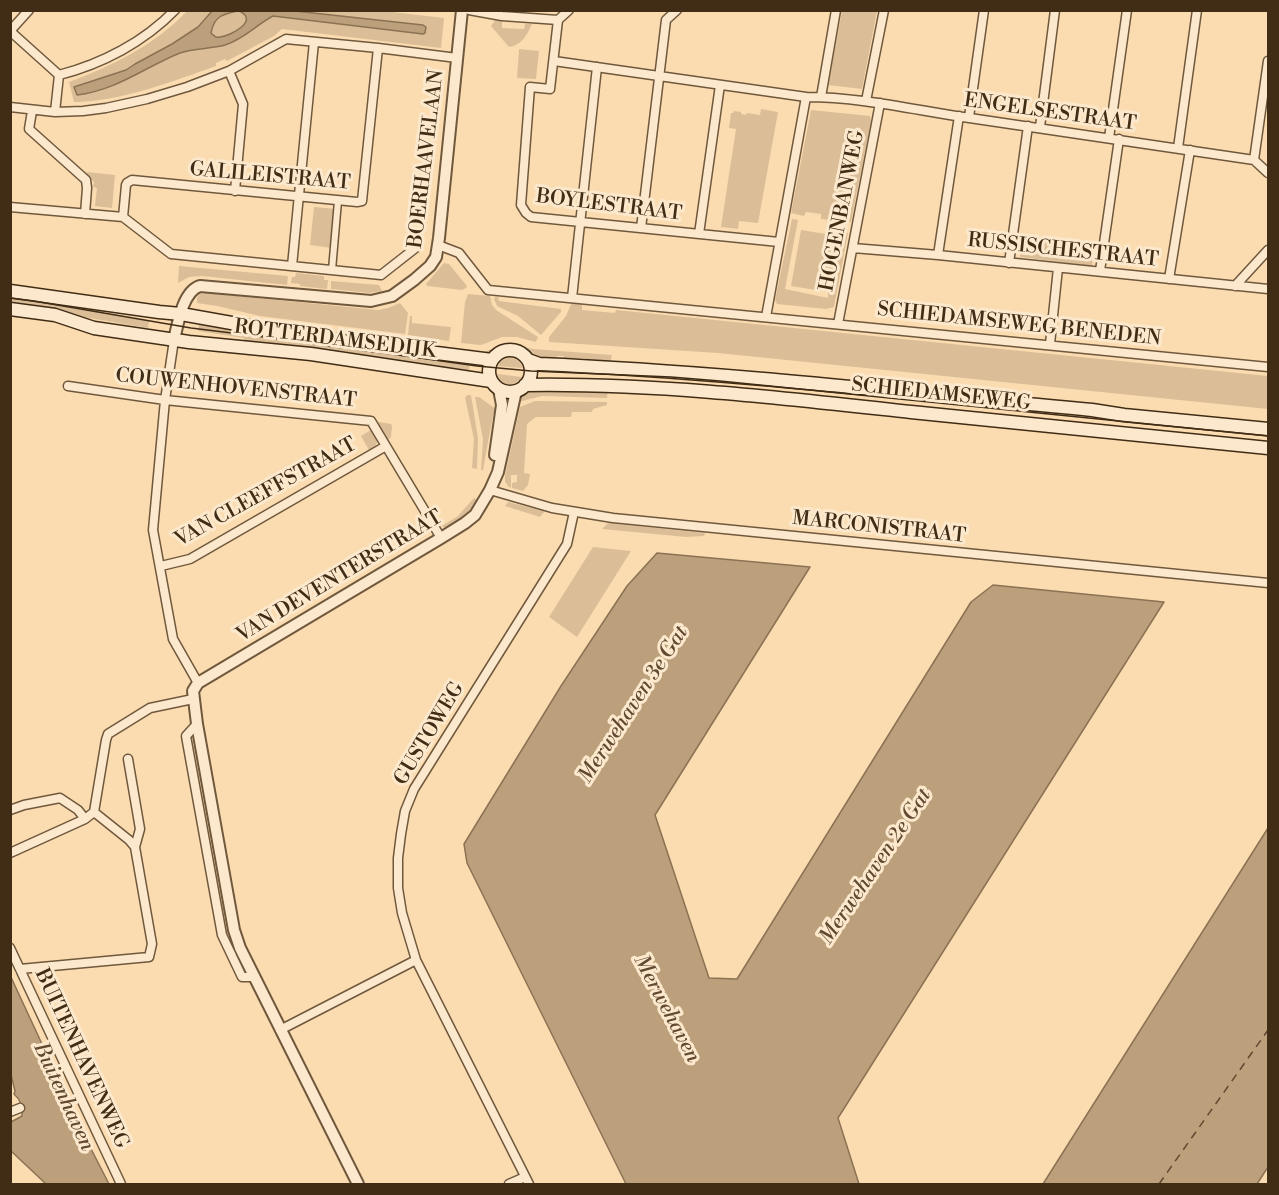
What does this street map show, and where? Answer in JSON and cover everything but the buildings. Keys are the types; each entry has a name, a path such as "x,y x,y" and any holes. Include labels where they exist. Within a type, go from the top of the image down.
{"main road":[{"name":"ROTTERDAMSEDIJK","path":"10,291 181,314 309,337 492,360"},
{"name":"ROTTERDAMSEDIJK","path":"10,309 55,315 94,328 174,340 311,354 495,385"},
{"path":"510,350 521,353 528,360 531,371 529,381 520,388 504,391 495,385 489,370 492,360 500,352 510,350"},
{"name":"SCHIEDAMSEWEG","path":"528,360 539,364 737,376 1269,429"},
{"name":"SCHIEDAMSEWEG","path":"520,388 563,385 736,393 1269,447"}],"street":[{"path":"29,10 10,31 59,75"},
{"path":"59,75 94,63 130,45 158,26 175,10"},
{"name":"BOERHAAVELAAN","path":"288,293 371,301 387,298 430,266 436,257 462,10"},
{"path":"469,10 558,20"},
{"path":"554,61 558,20 569,10"},
{"path":"641,228 666,20 677,10"},
{"path":"821,97 836,10"},
{"path":"866,101 884,10"},
{"path":"969,117 984,10"},
{"path":"1040,128 1055,10"},
{"path":"1109,138 1127,10"},
{"path":"1178,148 1197,10"},
{"path":"10,107 56,112 106,108 147,99 188,87 229,70 286,39 457,58"},
{"path":"292,266 314,42"},
{"name":"GALILEISTRAAT","path":"123,218 126,185 132,180 360,202 363,199 378,48"},
{"name":"ENGELSESTRAAT","path":"554,61 806,97 866,101 1254,160"},
{"name":"BOYLESTRAAT","path":"554,61 550,89 530,87 521,206 526,213 531,217 779,242"},
{"path":"1269,61 1266,100 1254,160 1269,173"},
{"path":"572,298 597,67"},
{"path":"229,70 243,104 235,191"},
{"path":"56,112 59,75"},
{"path":"699,234 720,85"},
{"path":"766,317 806,97"},
{"name":"HOGENBANWEG","path":"838,324 880,103"},
{"path":"32,111 29,129 86,180 85,214"},
{"path":"938,255 959,116"},
{"path":"1009,263 1028,126"},
{"path":"1100,272 1119,139"},
{"path":"1169,279 1190,150"},
{"path":"332,270 338,201"},
{"path":"10,207 123,218 168,253 176,255 381,276 418,246"},
{"name":"SCHIEDAMSEWEG BENEDEN","path":"438,246 459,253 488,290 1269,367"},
{"name":"RUSSISCHESTRAAT","path":"853,248 1269,289"},
{"path":"1235,286 1269,250"},
{"path":"1050,344 1058,268"},
{"name":"ROTTERDAMSEDIJK","path":"174,340 188,295 194,287 200,285 288,293"},
{"path":"174,340 165,400 153,530 173,639 198,683 193,691 193,699 234,930 240,948 358,1185"},
{"name":"VAN DEVENTERSTRAAT","path":"490,490 502,405 495,385"},
{"name":"COUWENHOVENSTRAAT","path":"68,386 165,400 371,421 441,538"},
{"name":"VAN DEVENTERSTRAAT","path":"198,683 441,538 475,515 498,472 520,388"},
{"name":"VAN CLEEFFSTRAAT","path":"160,566 190,559 386,446"},
{"name":"MARCONISTRAAT","path":"490,490 574,512 699,527 1269,583"},
{"name":"GUSTOWEG","path":"527,1181 416,960 402,914 398,888 398,858 405,812 414,789 567,544 574,512"},
{"path":"10,853 85,819 94,812 108,734 150,708 193,699"},
{"path":"20,969 149,957 152,944 135,847 140,829 128,759"},
{"path":"10,810 60,798 78,810 85,819"},
{"path":"94,812 135,847"},
{"name":"BUITENHAVENWEG","path":"10,948 121,1185"},
{"path":"280,1030 416,960"},
{"path":"10,1112 20,1108"},
{"path":"508,1185 527,1181"}],"shaded area":[{"path":"238,10 246,18 242,26 231,34 221,37 211,33 217,19"},
{"path":"375,10 444,18 441,48 282,29 274,36 227,61 225,59 216,63 216,66 182,78 128,95 74,102 69,82 101,69 147,44 187,11 213,11 198,27 126,70 74,87 84,94 101,91 183,52 225,45 273,16 423,34 425,32 423,25 295,11"},
{"path":"842,11 877,11 862,89 828,85"},
{"path":"496,19 502,20 502,28 524,29 525,24 532,24 521,42 509,47 491,26"},
{"path":"519,49 539,51 536,79 517,78"},
{"path":"761,109 778,112 758,223 739,221 738,229 721,227 736,129 729,128 731,113 734,111 746,115 747,113 760,115"},
{"path":"811,110 870,116 871,121 851,222 821,219 821,214 806,212 804,216 791,213"},
{"path":"87,172 115,175 112,208 95,206 97,188 93,187 94,182 87,176"},
{"path":"314,207 336,209 332,248 310,245"},
{"path":"792,219 798,220 785,289 828,298 828,292 791,286 801,230 838,236 843,232 848,233 834,307 826,309 777,304 775,300"},
{"path":"1022,235 1095,243 1092,266 1020,257"},
{"path":"444,263 449,264 467,286 466,288 462,290 427,286 426,284"},
{"path":"179,266 288,276 287,285 202,276 189,277 178,283"},
{"path":"296,273 324,276 324,280 328,280 327,289 291,283"},
{"path":"331,281 379,285 382,291 370,293 331,289"},
{"path":"10,294 104,307 104,313 149,321 148,328 11,306"},
{"path":"200,294 378,310 400,303 408,313 405,334 260,316 197,303"},
{"path":"468,294 490,296 496,310 538,337 536,342 517,337 502,337 481,345 461,343 465,302"},
{"path":"495,297 498,297 499,301 561,309 561,312 541,335 518,316 497,306"},
{"path":"572,302 582,303 582,310 615,313 616,310 1268,376 1268,409 718,353 549,342 549,337 566,316"},
{"path":"410,316 412,316 412,323 451,327 449,341 408,335"},
{"path":"199,323 470,360 469,373 244,343 244,338 198,331"},
{"path":"332,331 471,351 471,355 331,333"},
{"path":"511,344 533,349 612,355 610,364 585,360 585,358 564,358 564,356 557,356 556,359 535,360 513,346 481,353"},
{"path":"507,358 517,360 523,368 497,366"},
{"path":"497,374 522,377 515,383 505,384"},
{"path":"531,389 608,390 607,398 542,396 518,402 521,396"},
{"path":"471,395 478,438 477,469 472,468 474,439 465,398"},
{"path":"475,397 479,397 496,409 483,470 481,470 483,439"},
{"path":"535,401 607,402 607,405 593,409 592,412 572,412 571,417 536,417 527,424 524,473 530,474 528,485 523,491 512,488 512,483 517,482 517,475 511,475 511,488 505,482 505,476 520,407"},
{"path":"376,423 392,426 391,437 387,441"},
{"path":"371,430 377,442 375,447 369,450 361,436"},
{"path":"475,498 478,501 461,520 449,528 442,526 458,516"},
{"path":"508,502 544,512 540,517 505,506"},
{"path":"608,523 705,533 704,536 686,537 602,529"},
{"path":"593,547 631,551 577,637 549,617"}],"water":[{"path":"213,10 238,11 217,19 211,33 217,37 231,34 245,23 245,15 239,11 295,11 426,27 423,34 273,16 232,42 180,53 117,84 77,95 74,87 126,70 198,27"},
{"path":"657,553 810,567 655,815 709,978 737,979 971,602 993,585 1164,602 838,1118 859,1184 626,1184 467,863 464,844 561,686 627,586"},
{"path":"1268,828 1268,1167 1257,1184 1043,1184"},
{"name":"Buitenhaven","path":"10,975 109,1184 46,1184 11,1151 11,1122 22,1116 22,1107 14,1094 11,1075"}],"ferry route":[{"path":"1159,1184 1268,1030"}],"tram line":[{"path":"10,298 191,328 477,366 720,381 1268,436"}],"water label":[{"name":"Merwehaven 3e Gat","path":"634,705"},
{"name":"Merwehaven 2e Gat","path":"876,867"},
{"name":"Merwehaven","path":"666,1009"}]}
